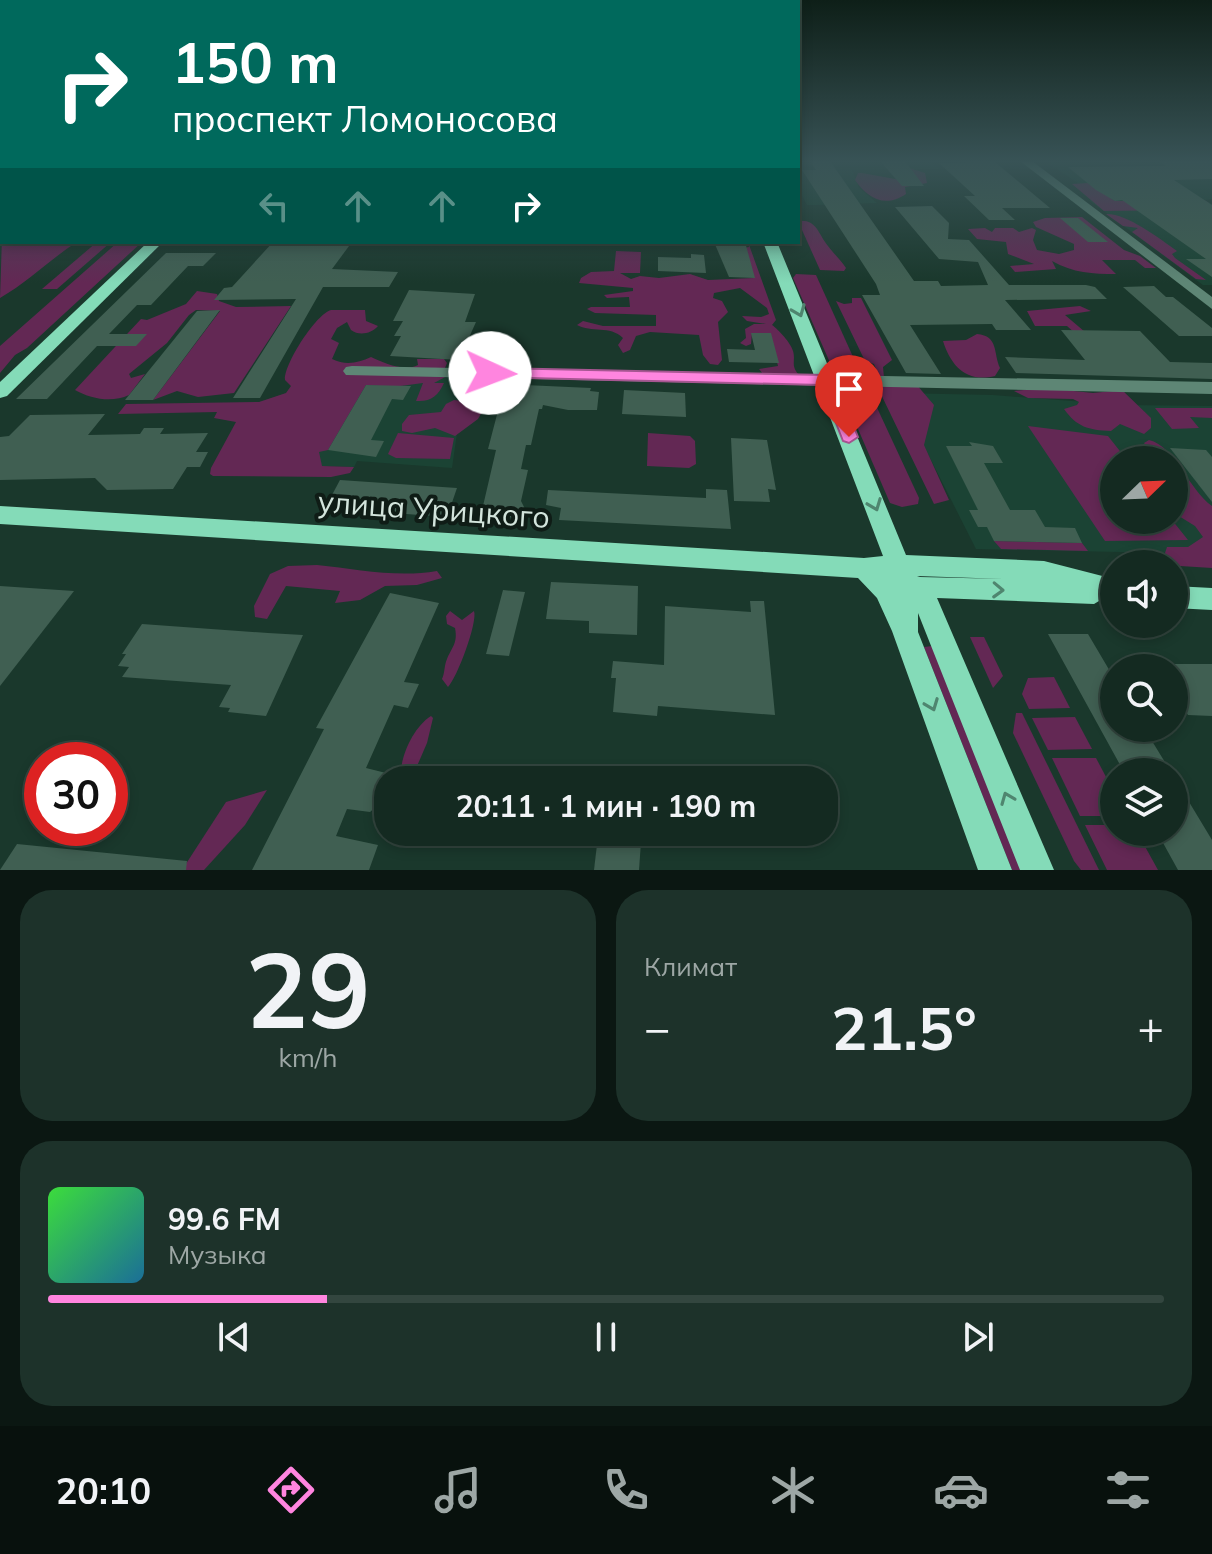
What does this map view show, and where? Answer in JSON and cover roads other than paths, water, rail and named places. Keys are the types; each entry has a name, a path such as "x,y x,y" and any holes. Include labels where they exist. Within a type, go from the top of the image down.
{"main road":[{"path":"0,392 154,244"},
{"path":"771,244 908,578 1037,870"},
{"name":"улица Урицкого","path":"0,515 864,568 908,578 1100,590"},
{"path":"864,568 886,591 905,632 995,870"},
{"path":"905,632 908,578"},
{"path":"1188,598 1212,599"}],"street":[{"path":"1078,202 1212,304"},
{"path":"352,371 1212,388"}]}
